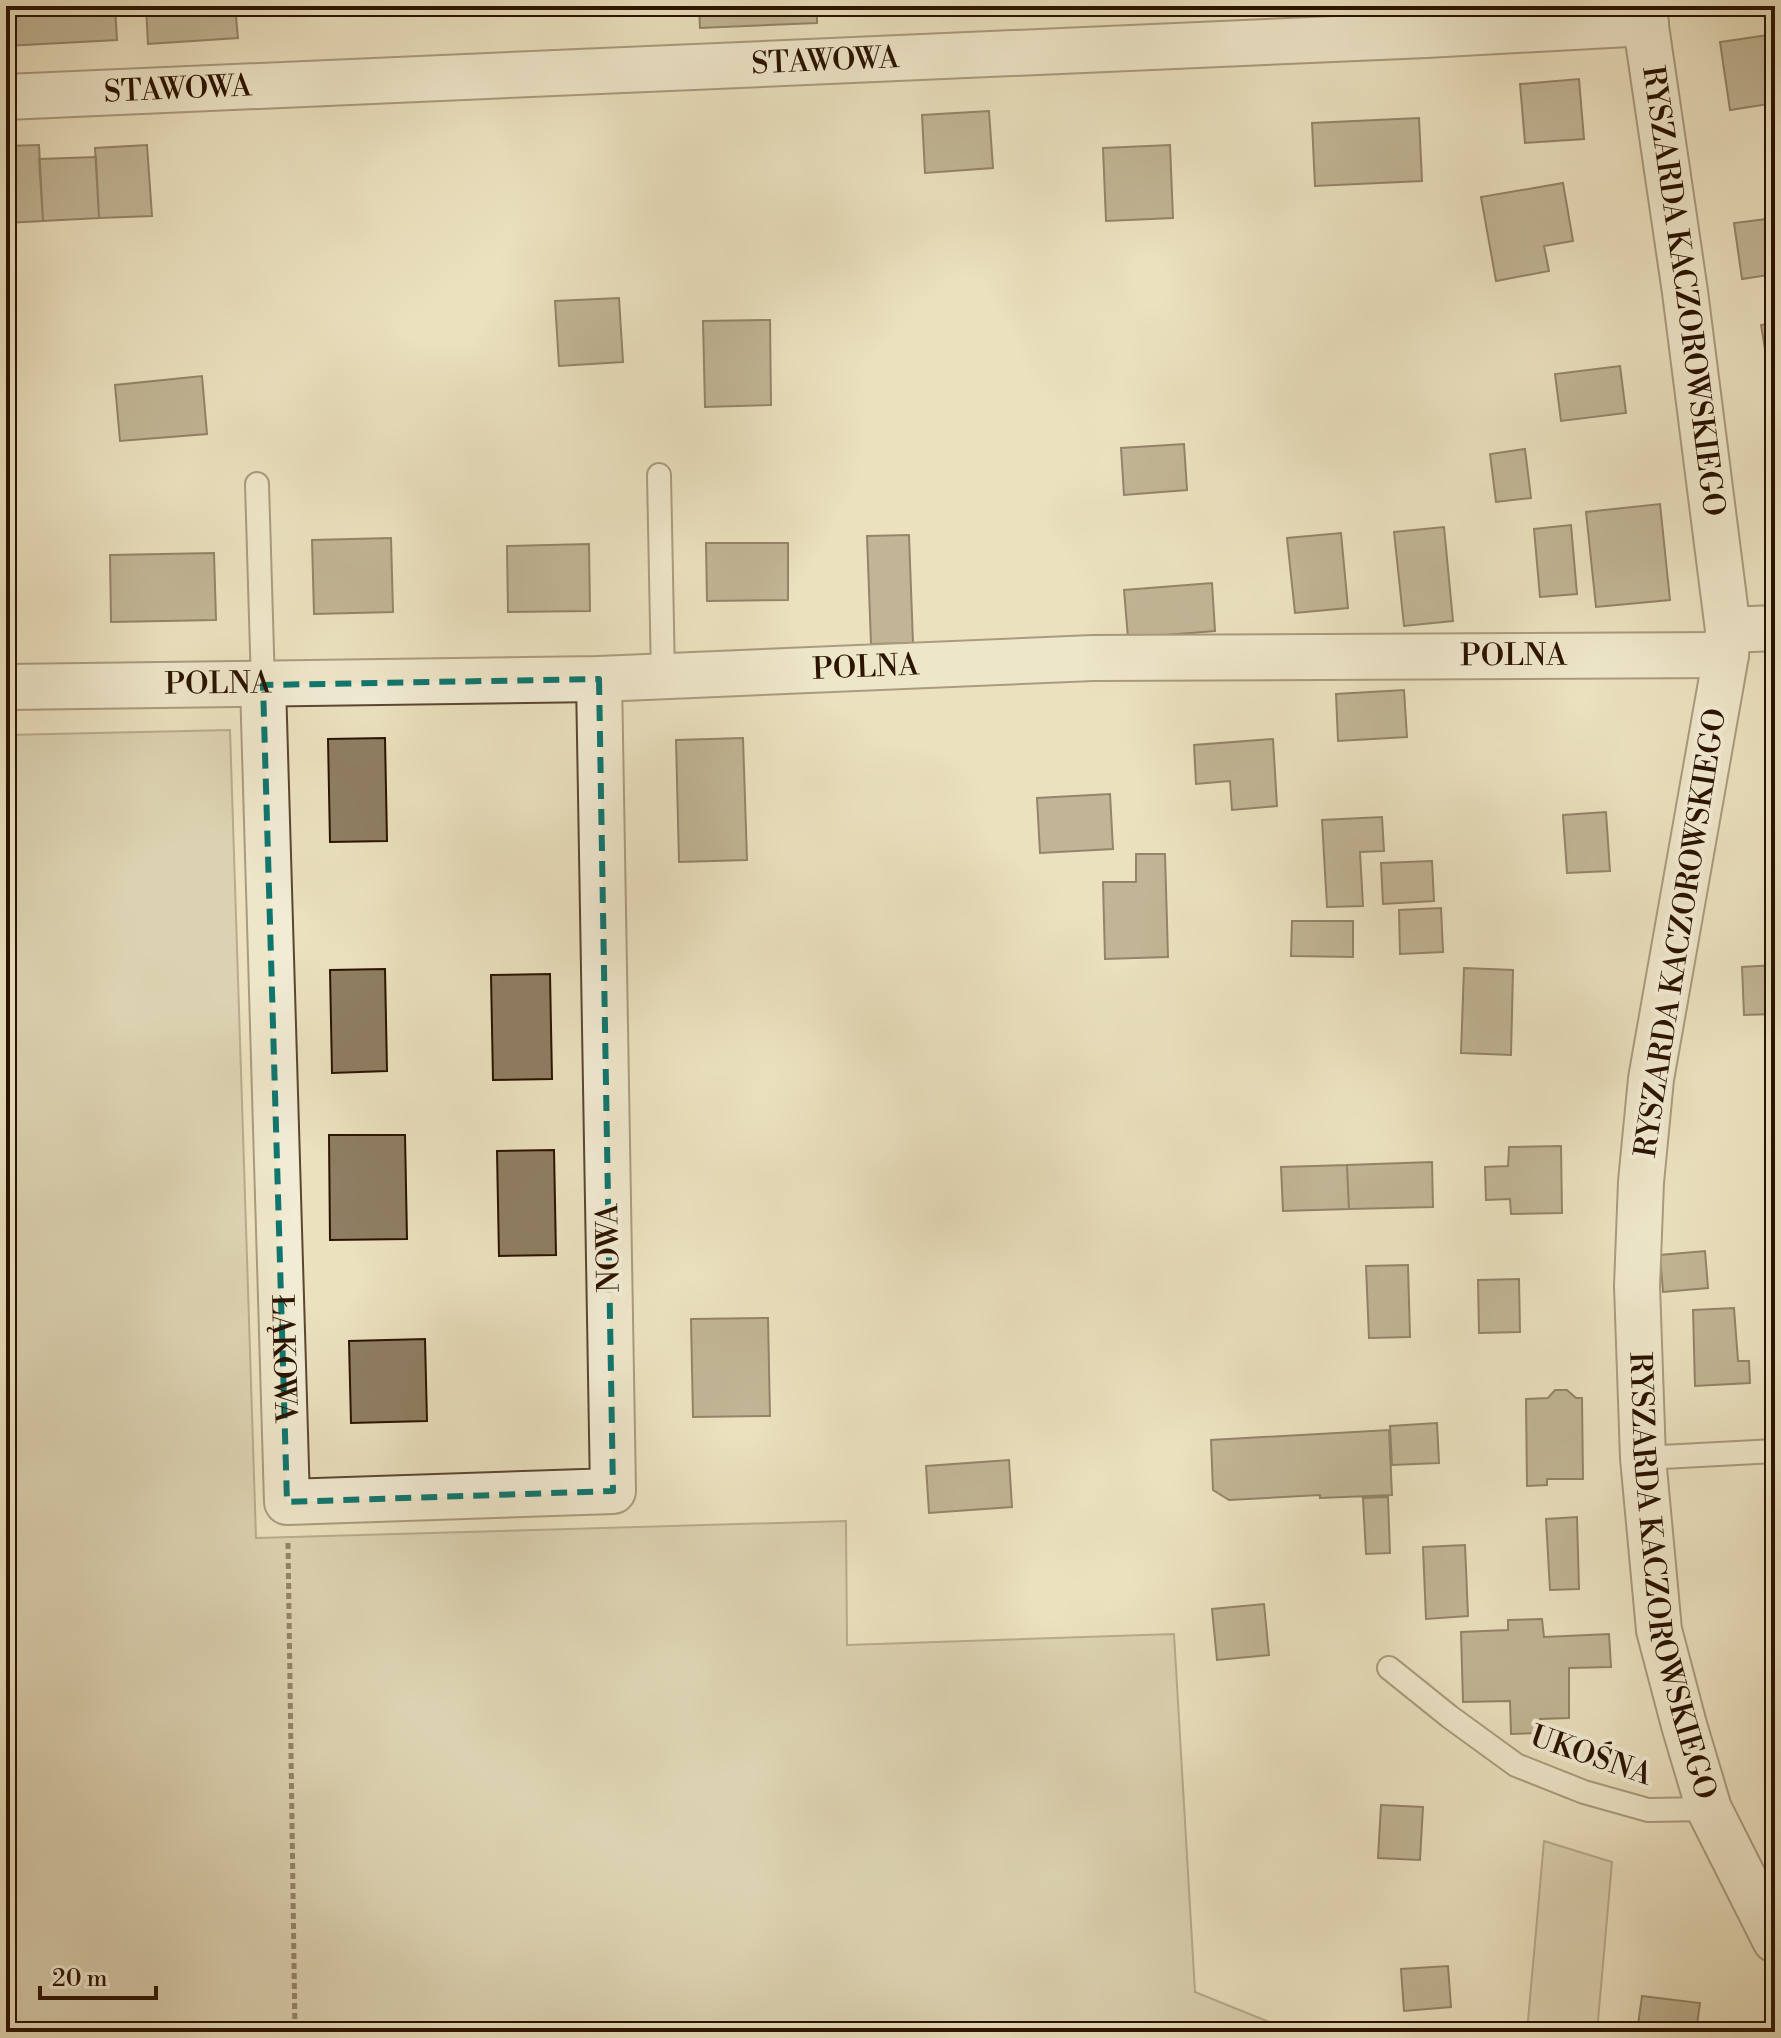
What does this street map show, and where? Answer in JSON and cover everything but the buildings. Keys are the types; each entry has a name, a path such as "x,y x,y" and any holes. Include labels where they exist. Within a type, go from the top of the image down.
{"street":[{"name":"STAWOWA","path":"6,97 1426,35 1645,15"},
{"name":"RYSZARDA KACZOROWSKIEGO","path":"1645,15 1685,292 1727,642 1651,1079 1641,1182 1637,1286 1643,1458 1659,1630 1709,1809 1775,1940"},
{"name":"POLNA","path":"6,687 599,679 1093,658 1727,642 1775,628"},
{"name":"NOWA","path":"287,1502 613,1491 599,679"},
{"name":"ŁĄKOWA","path":"263,685 287,1502"}],"lane":[{"path":"659,475 663,676"},
{"path":"257,484 263,685"},
{"path":"1643,1458 1775,1451"},
{"name":"UKOŚNA","path":"1389,1668 1516,1765 1584,1792 1648,1810 1709,1809"}],"path":[{"path":"287,1502 295,2032"}],"highlighted area":[{"path":"599,679 613,1491 287,1502 263,685"}],"shaded area":[{"path":"230,730 256,1538 846,1521 847,1645 1174,1634 1195,1992 1294,2032 6,2032 6,735"},
{"path":"1544,1841 1612,1862 1597,2032 1527,2032"}]}
